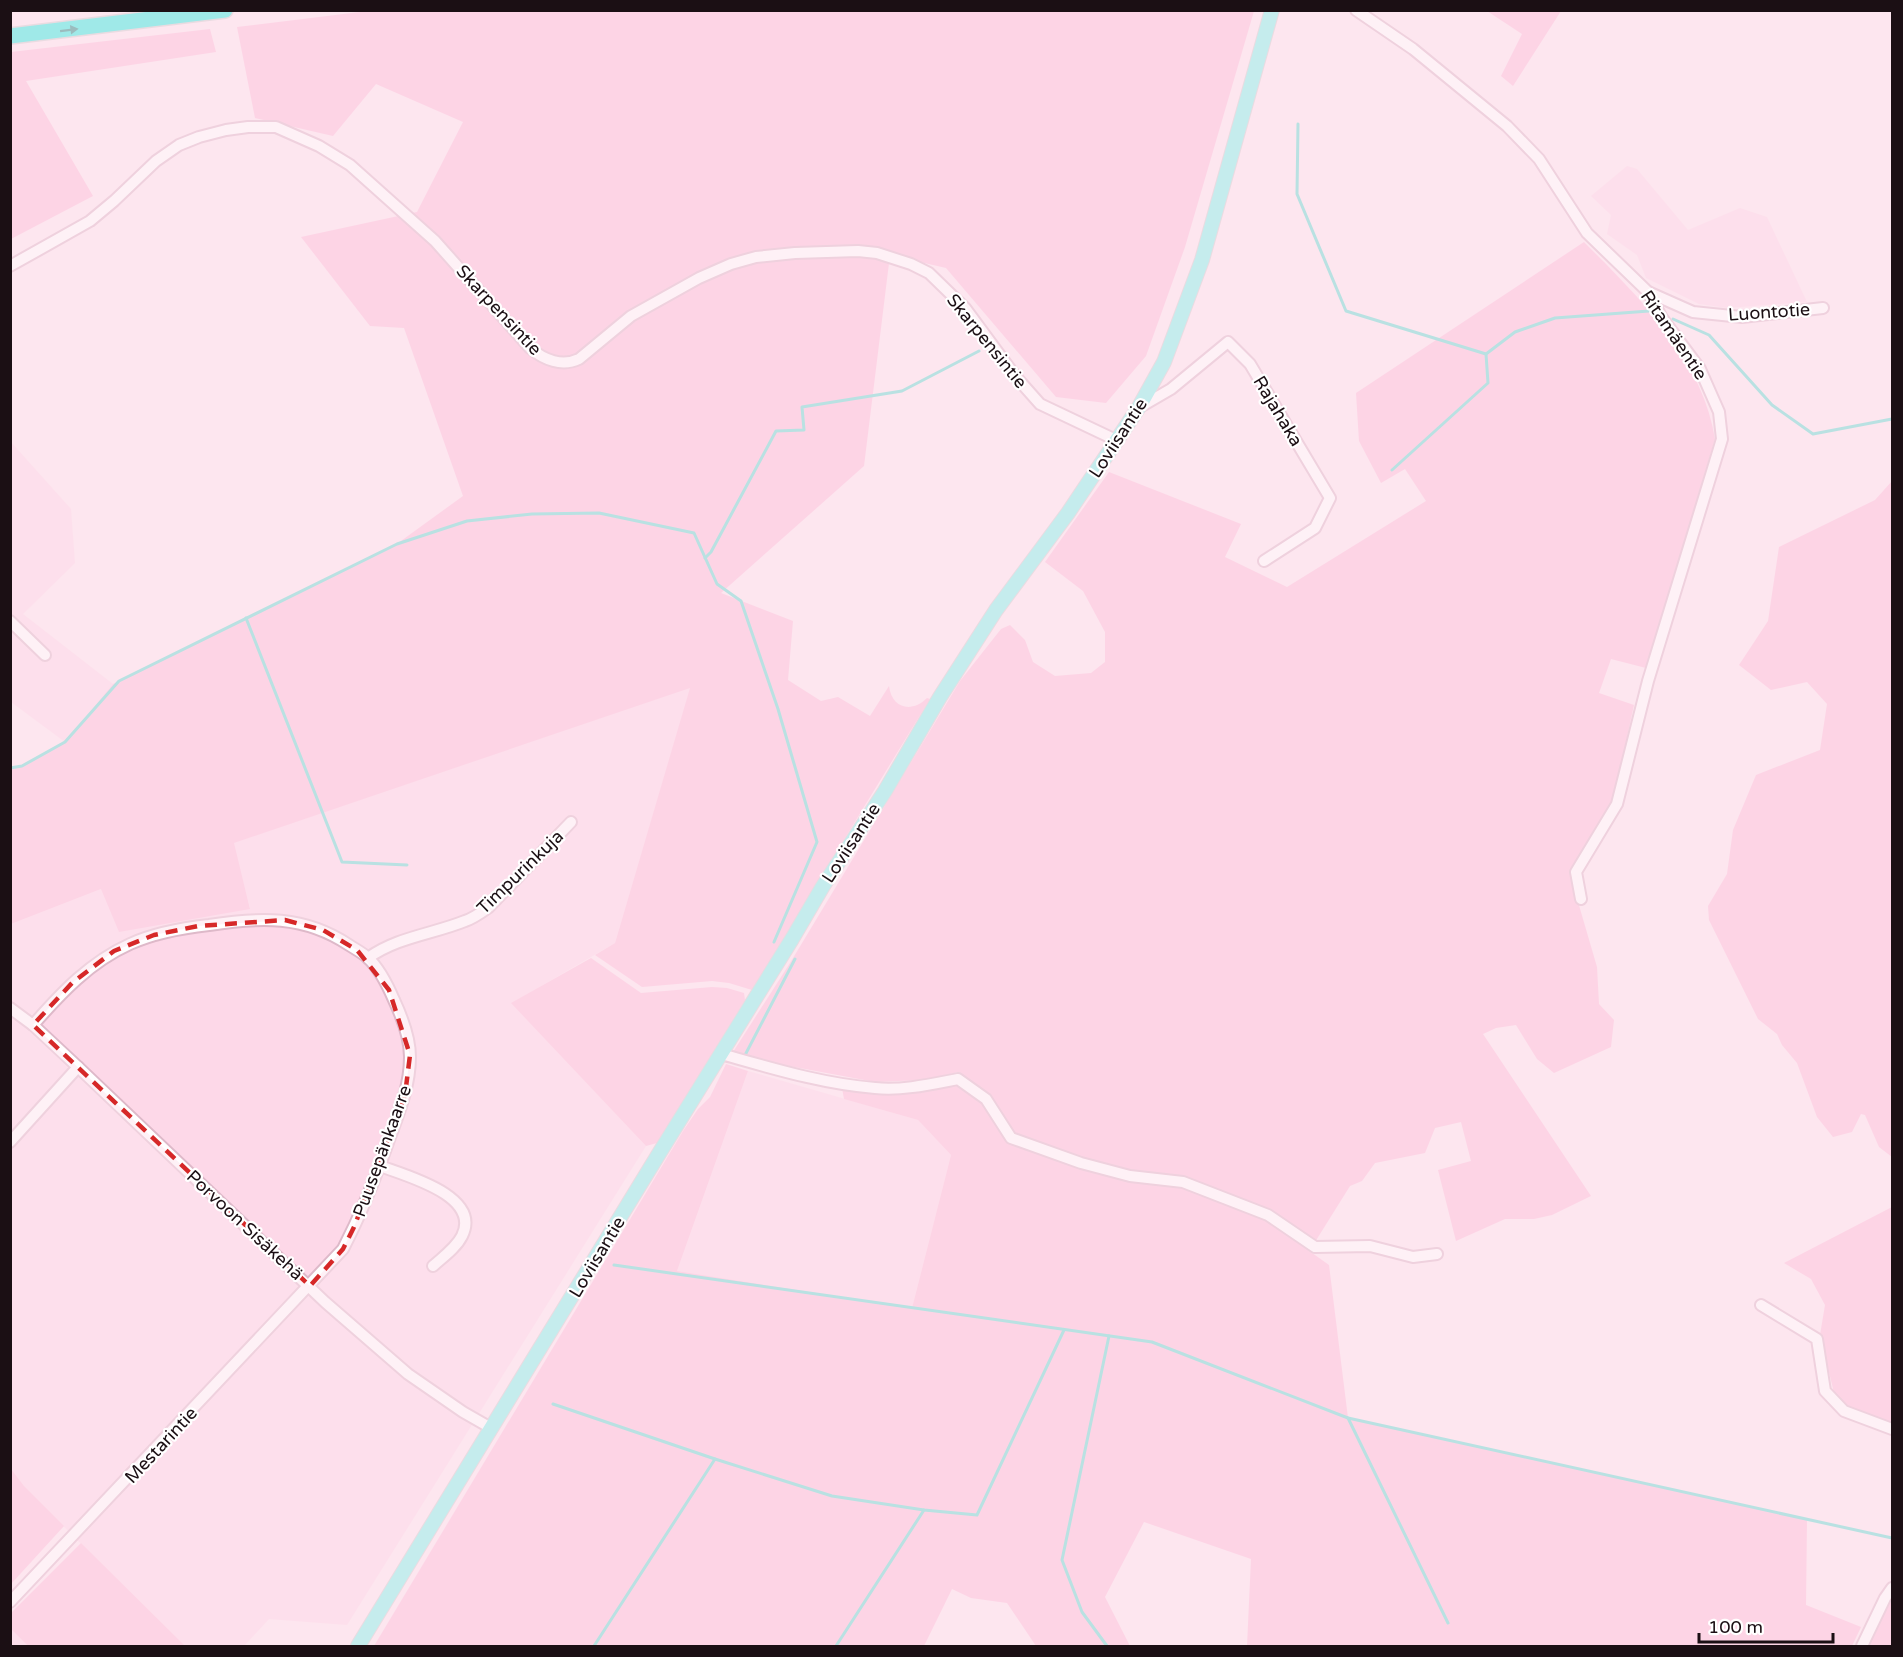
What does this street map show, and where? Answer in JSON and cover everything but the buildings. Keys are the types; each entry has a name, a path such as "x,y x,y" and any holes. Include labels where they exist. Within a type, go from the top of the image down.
{"highway":[{"path":"10,36 225,10"}],"main road":[{"name":"Loviisantie","path":"358,1647 823,886 885,791 946,687 996,610 1118,441 1139,407 1164,362 1202,260 1272,10"}],"street":[{"name":"Ritamäentie","path":"1356,10 1413,49 1507,126 1539,159 1587,233 1648,292 1662,318 1700,369 1719,412 1722,439 1648,681 1617,804 1576,872 1581,899"},
{"name":"Skarpensintie","path":"10,266 90,220 114,201 156,161 179,145 226,130 276,127 319,146 350,165 435,241 530,348 548,360 573,362 631,316 699,278 731,264 756,257 795,253 877,253 911,264 929,273 964,309 1016,377 1040,404 1118,441"},
{"name":"Luontotie","path":"1648,292 1693,312 1742,317 1823,308"},
{"name":"Rajahaka","path":"1139,407 1171,389 1228,342 1250,364 1330,498 1315,528 1264,561"},
{"path":"10,621 45,655"},
{"name":"Timpurinkuja","path":"368,958 397,942 466,921 478,915 489,907 571,822"},
{"name":"Puusepänkaarre","path":"33,1025 72,983 92,966 132,943 165,933 241,920 265,918 285,920 323,930 341,939 368,958 390,990 402,1017 410,1055 405,1095 380,1166 343,1249 310,1286"},
{"name":"Porvoon Sisäkehä","path":"10,1008 33,1025 325,1302 408,1374 455,1408 491,1428"},
{"path":"721,1054 791,1074 876,1089 922,1086 958,1079 986,1099 1011,1138 1082,1163 1130,1176 1183,1182 1268,1215 1315,1247 1370,1246 1413,1257 1437,1254"},
{"path":"10,1142 78,1067"},
{"path":"380,1166 446,1194 462,1209 466,1220 462,1236 456,1245 433,1266"},
{"name":"Mestarintie","path":"10,1602 310,1286"},
{"path":"1761,1305 1817,1339 1825,1391 1844,1411 1893,1429"},
{"path":"1862,1647 1885,1598 1893,1588"}],"highlighted area":[{"path":"285,920 323,930 357,950 389,990 410,1055 405,1095 354,1227 343,1249 310,1286 33,1025 72,983 114,951 154,935 198,926"}],"shaded area":[{"path":"376,10 1254,11 1185,247 1146,356 1106,403 1056,397 946,268 890,255 864,466 721,593 793,621 788,680 821,701 838,697 870,716 889,686 894,700 903,706 915,706 927,698 930,699 752,990 712,981 642,987 595,955 615,943 690,688 234,843 250,909 119,932 101,889 11,924 11,768 22,766 65,742 113,684 394,546 463,496 404,328 370,326 301,237 417,212 463,122 376,84 333,136 255,118 237,27"},
{"path":"1487,11 1561,11 1513,86 1501,76 1522,34"},
{"path":"210,29 216,52 26,81 93,196 11,239 11,52"},
{"path":"1627,166 1637,169 1688,230 1740,208 1767,217 1807,302 1727,308 1699,304 1646,278 1637,255 1607,234 1611,215 1591,196"},
{"path":"1584,242 1646,308 1683,356 1708,410 1715,439 1646,668 1611,659 1599,693 1634,705 1613,802 1573,870 1576,895 1597,967 1599,1004 1614,1020 1611,1047 1554,1073 1537,1059 1516,1025 1496,1028 1483,1034 1591,1196 1552,1215 1534,1219 1505,1219 1456,1241 1438,1170 1471,1161 1461,1122 1435,1128 1425,1153 1375,1163 1362,1181 1350,1186 1315,1242 1270,1210 1184,1177 1128,1171 1075,1156 1014,1133 990,1095 959,1072 922,1080 875,1082 789,1066 733,1052 790,963 960,681 1001,629 1010,625 1025,640 1033,662 1055,676 1091,673 1105,662 1105,632 1083,591 1045,562 1109,472 1241,524 1225,557 1287,587 1426,501 1405,469 1381,483 1359,441 1356,393"},
{"path":"10,441 71,509 75,563 23,614 113,684 65,742 11,702"},
{"path":"1892,481 1892,1157 1879,1147 1865,1115 1861,1114 1852,1132 1833,1137 1817,1117 1797,1063 1782,1045 1777,1034 1758,1019 1709,920 1708,906 1727,874 1733,830 1756,775 1820,750 1827,704 1807,682 1771,690 1739,665 1768,621 1779,547 1875,500"},
{"path":"691,687 615,943 512,1003 646,1146 347,1625 269,1619 244,1646 184,1646 25,1488 11,1469 11,924 101,889 250,908 233,843"},
{"path":"591,958 641,993 712,987 744,993 745,1000 657,1143 646,1146 511,1003"},
{"path":"726,1064 748,1071 677,1271 912,1308 951,1155 918,1120 844,1099 842,1088 880,1094 928,1091 955,1085 981,1103 1007,1142 1080,1169 1130,1181 1180,1187 1263,1218 1329,1265 1348,1418 1807,1520 1806,1605 1861,1627 1852,1646 1247,1646 1251,1559 1144,1522 1105,1597 1130,1646 1036,1646 1007,1603 971,1598 952,1589 924,1646 374,1646 683,1131 698,1109 710,1097"},
{"path":"748,1071 918,1120 951,1155 912,1308 677,1271"},
{"path":"1892,1207 1892,1425 1845,1408 1835,1397 1820,1335 1825,1305 1811,1279 1784,1263"},
{"path":"11,1469 24,1486 64,1526 11,1584"},
{"path":"81,1543 185,1646 28,1646 11,1629 11,1613"},
{"path":"1892,1594 1892,1646 1866,1646"},
{"path":"11,1629 28,1646 11,1646"}],"waterway":[{"path":"1298,124 1297,194 1346,311 1486,354"},
{"path":"1392,470 1488,383 1486,354 1515,332 1555,318 1649,311"},
{"path":"1673,319 1709,335 1772,405 1813,434 1892,419"},
{"path":"705,558 711,552 776,431 804,430 802,407 902,391 979,351"},
{"path":"10,768 22,766 65,742 119,681 397,544 467,521 532,514 599,513 694,533 717,584 741,601 778,709 817,842 774,942"},
{"path":"246,618 342,862 407,865"},
{"path":"743,1059 795,959"},
{"path":"614,1265 1152,1342 1348,1418 1892,1538"},
{"path":"553,1404 832,1496 924,1510 977,1515 1064,1330"},
{"path":"1107,1646 1082,1612 1062,1560 1109,1336"},
{"path":"1348,1418 1448,1623"},
{"path":"594,1646 715,1459"},
{"path":"836,1646 924,1510"}]}
